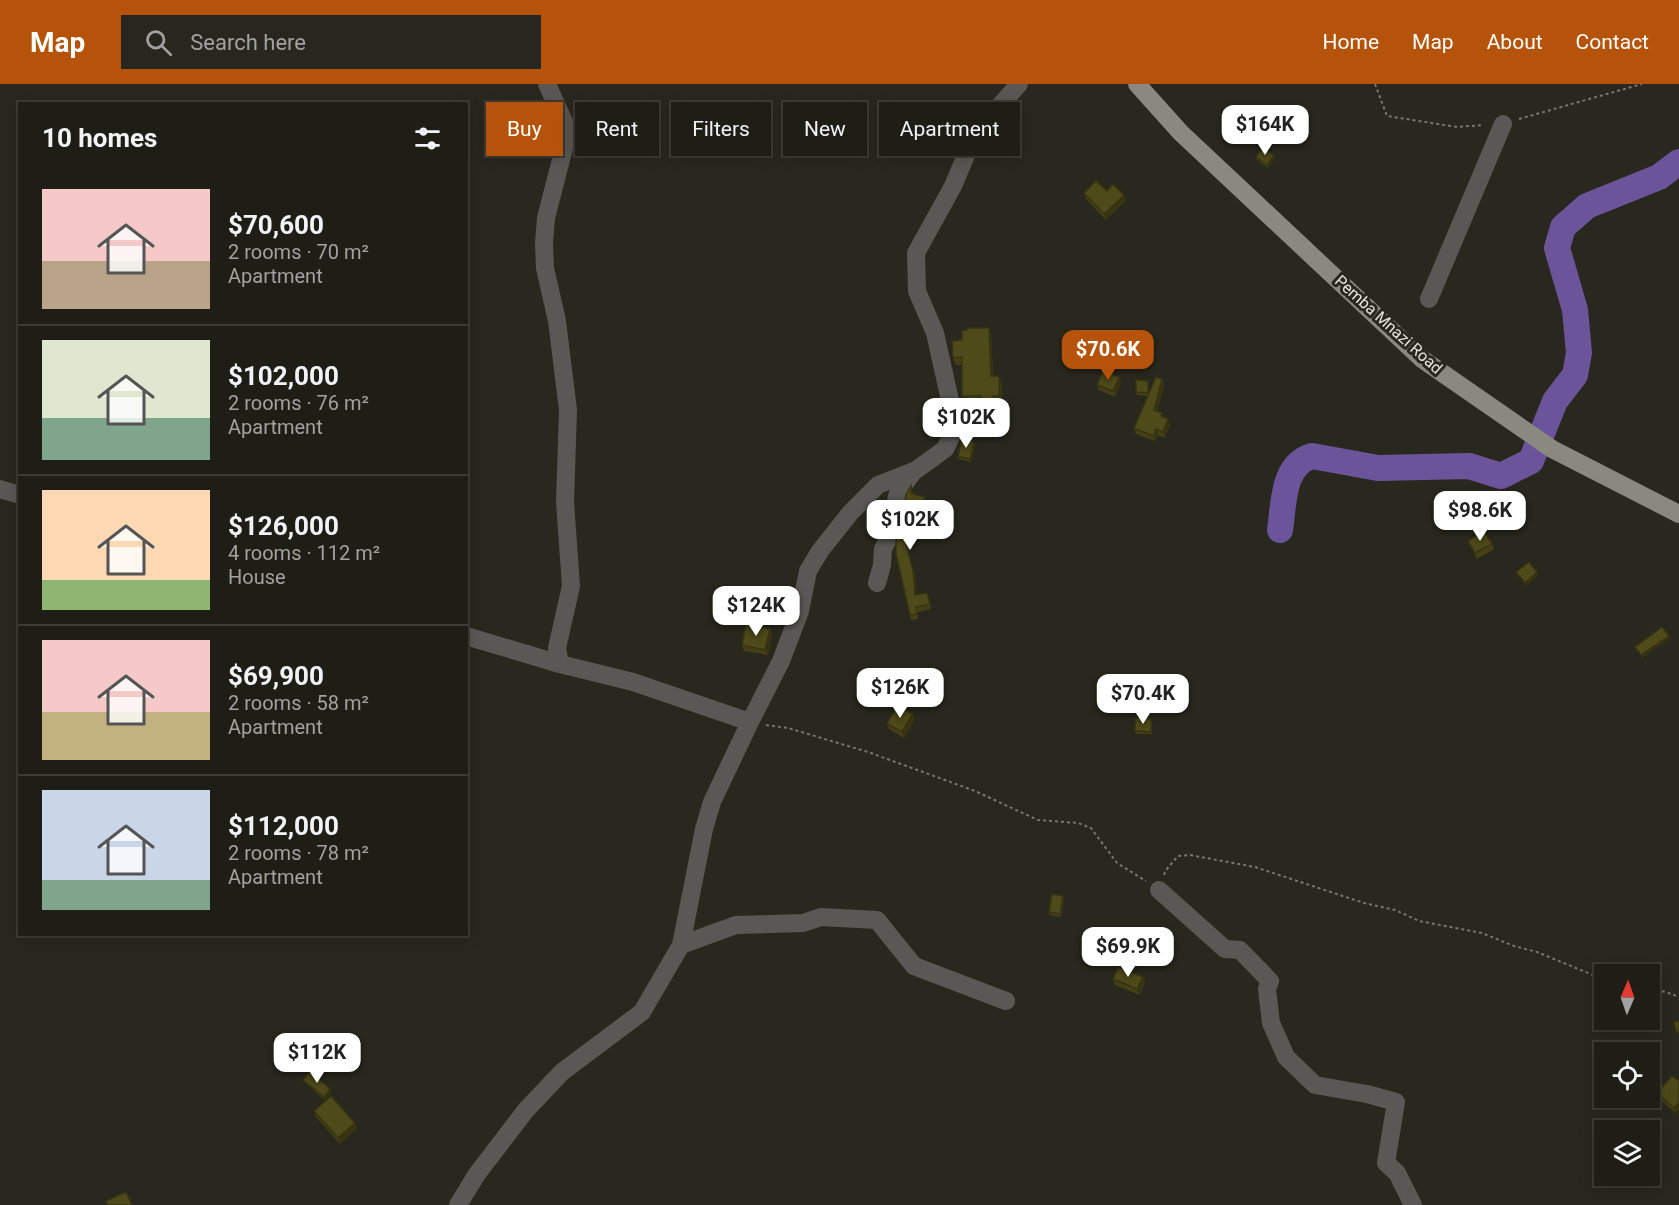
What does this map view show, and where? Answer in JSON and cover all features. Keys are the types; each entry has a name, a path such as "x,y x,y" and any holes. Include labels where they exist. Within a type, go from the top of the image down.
{"main road":[{"name":"Pemba Mnazi Road","path":"1137,84 1181,133 1422,359 1552,449 1679,514"}],"street":[{"path":"547,84 565,124 566,140 546,218 544,243 545,268 557,321 568,410 565,502 572,586 556,648 560,664"},
{"path":"877,583 882,566 883,549 890,535 897,496 901,488 916,470 945,449 956,427 935,333 917,291 916,253 953,186 975,134 1019,84"},
{"path":"1429,299 1503,124"},
{"path":"458,1205 477,1174 526,1110 561,1072 642,1012 681,945 704,829 712,802 781,661 800,611 808,571 820,551 851,512 878,485 916,470"},
{"path":"0,489 18,494"},
{"path":"468,637 560,664 633,682 750,722"},
{"path":"1159,890 1225,949 1240,950 1270,981 1267,989 1271,1023 1286,1057 1315,1085 1367,1094 1395,1102 1386,1163 1397,1173 1413,1205"},
{"path":"681,945 736,924 802,923 821,917 877,920 914,966 1006,1001"}],"path":[{"path":"750,722 788,728 868,753 975,791 1038,820 1078,823 1091,828 1117,862 1159,890 1166,870 1178,856 1190,855 1255,867 1364,903 1395,910 1419,921 1482,933 1594,976"},
{"path":"1660,992 1679,997"}],"building":[{"path":"1262,148 1274,155 1267,165 1256,157"},
{"path":"1096,181 1107,191 1113,184 1124,195 1104,214 1084,193"},
{"path":"967,328 989,328 991,376 999,376 999,396 993,396 993,409 980,408 981,396 962,396 962,357 953,358 952,341 962,340 962,331"},
{"path":"1103,371 1119,377 1113,391 1097,385"},
{"path":"1156,377 1162,379 1154,410 1162,413 1161,416 1168,419 1163,432 1156,429 1153,436 1134,428"},
{"path":"1136,380 1148,381 1148,393 1136,392"},
{"path":"962,439 974,442 970,459 958,456"},
{"path":"911,486 911,494 925,497 919,521 911,519 911,544 906,544 913,571 915,595 927,593 930,604 916,607 917,614 910,615 896,554 896,541 906,495"},
{"path":"1484,531 1492,544 1475,553 1468,541"},
{"path":"1529,562 1537,572 1525,583 1516,572"},
{"path":"746,624 770,629 765,650 742,645"},
{"path":"1662,627 1669,636 1641,655 1635,647"},
{"path":"897,706 912,714 902,732 887,724"},
{"path":"1135,718 1151,719 1151,732 1135,731"},
{"path":"1052,894 1063,896 1060,914 1049,912"},
{"path":"1118,967 1143,977 1137,989 1113,979"},
{"path":"1679,1021 1679,1033 1677,1033 1674,1022"},
{"path":"310,1071 330,1089 324,1097 303,1080"},
{"path":"1672,1076 1679,1081 1679,1102 1674,1108 1660,1096 1660,1090"},
{"path":"331,1096 355,1123 338,1138 314,1111"},
{"path":"126,1192 132,1205 108,1205 106,1201"}],"waterway":[{"path":"1280,530 1286,487 1290,477 1302,461 1312,456 1378,468 1469,466 1501,476 1531,461 1555,401 1575,375 1579,353 1575,310 1557,248 1563,227 1587,206 1659,177 1679,162"}]}
